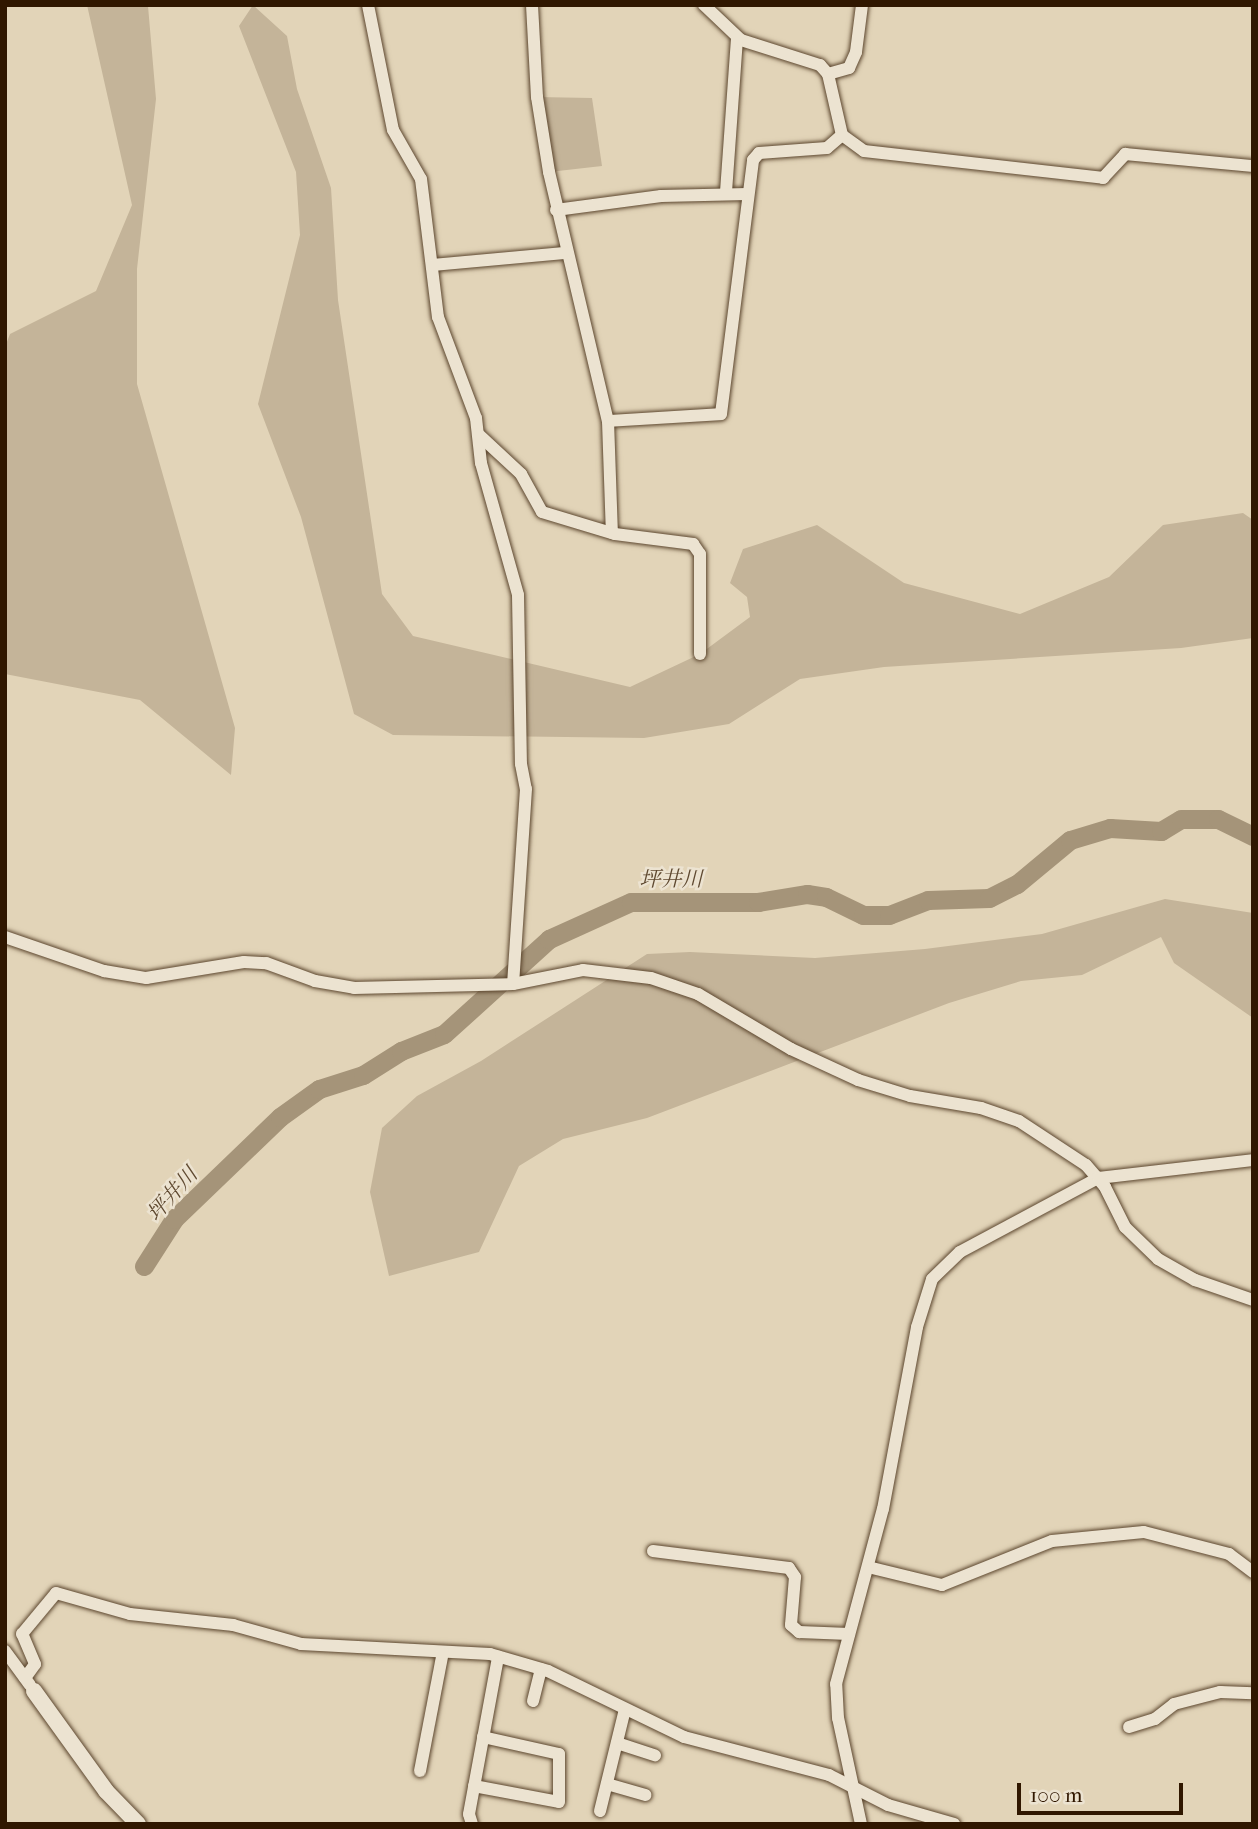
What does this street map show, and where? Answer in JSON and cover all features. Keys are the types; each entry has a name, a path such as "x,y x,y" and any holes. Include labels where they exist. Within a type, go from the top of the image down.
{"street":[{"path":"368,5 393,130 421,179 438,317 478,434 481,463 518,595 521,764 526,789 513,984"},
{"path":"532,5 537,97 556,210 608,421 612,533"},
{"path":"704,5 737,37 809,60 828,74 842,135 864,151 1102,178 1125,154 1253,166"},
{"path":"828,74 849,68 856,52 862,5"},
{"path":"726,192 737,37"},
{"path":"608,421 721,414 749,170 759,153 827,148 842,135"},
{"path":"556,210 726,192 747,194"},
{"path":"433,265 566,253"},
{"path":"478,434 521,474 542,512 612,533 674,539 698,549 700,654"},
{"path":"5,937 104,971 146,978 244,962 266,963 316,981 354,988 513,984 583,970 624,972 687,990 791,1049 858,1080 910,1097 981,1108 1019,1121 1075,1156 1098,1178 1125,1227 1158,1259 1195,1280 1253,1300"},
{"path":"861,1824 838,1718 836,1684 883,1509 917,1327 932,1279 960,1252 1098,1178 1253,1160"},
{"path":"868,1567 942,1585 1052,1541 1144,1532 1229,1554 1253,1572"},
{"path":"653,1550 789,1568 795,1577 792,1625 799,1632 849,1633"},
{"path":"30,1685 35,1664 22,1634 56,1592 130,1614 233,1625 301,1644 498,1657 541,1669 684,1737 829,1775 852,1789 954,1824"},
{"path":"5,1651 106,1791 138,1824"},
{"path":"420,1771 443,1652"},
{"path":"472,1824 469,1814 498,1657"},
{"path":"533,1701 541,1669"},
{"path":"1129,1727 1155,1718 1174,1704 1220,1692 1253,1693"},
{"path":"600,1811 625,1709"},
{"path":"474,1786 559,1802 559,1754 483,1737"},
{"path":"617,1743 655,1755"},
{"path":"607,1784 645,1794"}],"shaded area":[{"path":"87,5 148,6 156,99 137,269 137,384 235,728 231,775 140,700 5,674 5,347 10,334 96,291 132,205"},
{"path":"253,5 287,36 297,89 331,188 338,300 382,594 413,636 630,687 700,654 750,617 747,597 730,583 743,549 817,525 904,583 1020,614 1109,577 1163,525 1243,513 1253,520 1253,638 1181,648 884,667 800,679 729,724 644,738 393,735 354,714 301,517 258,404 300,235 296,172 239,26"},
{"path":"537,97 592,98 602,166 549,172"},
{"path":"1165,899 1253,913 1253,1018 1174,963 1161,937 1082,975 1021,981 949,1003 647,1118 563,1139 519,1166 479,1252 389,1276 370,1192 382,1128 417,1096 481,1061 647,954 690,952 815,958 925,949 1042,934"}],"waterway":[{"name":"坪井川","path":"144,1266 174,1219 280,1117 319,1089 363,1075 401,1051 444,1034 549,939 631,902 758,902 807,894 826,897 863,915 889,915 928,900 989,898 1017,884 1070,840 1110,828 1161,831 1181,819 1218,819 1253,836"}]}
